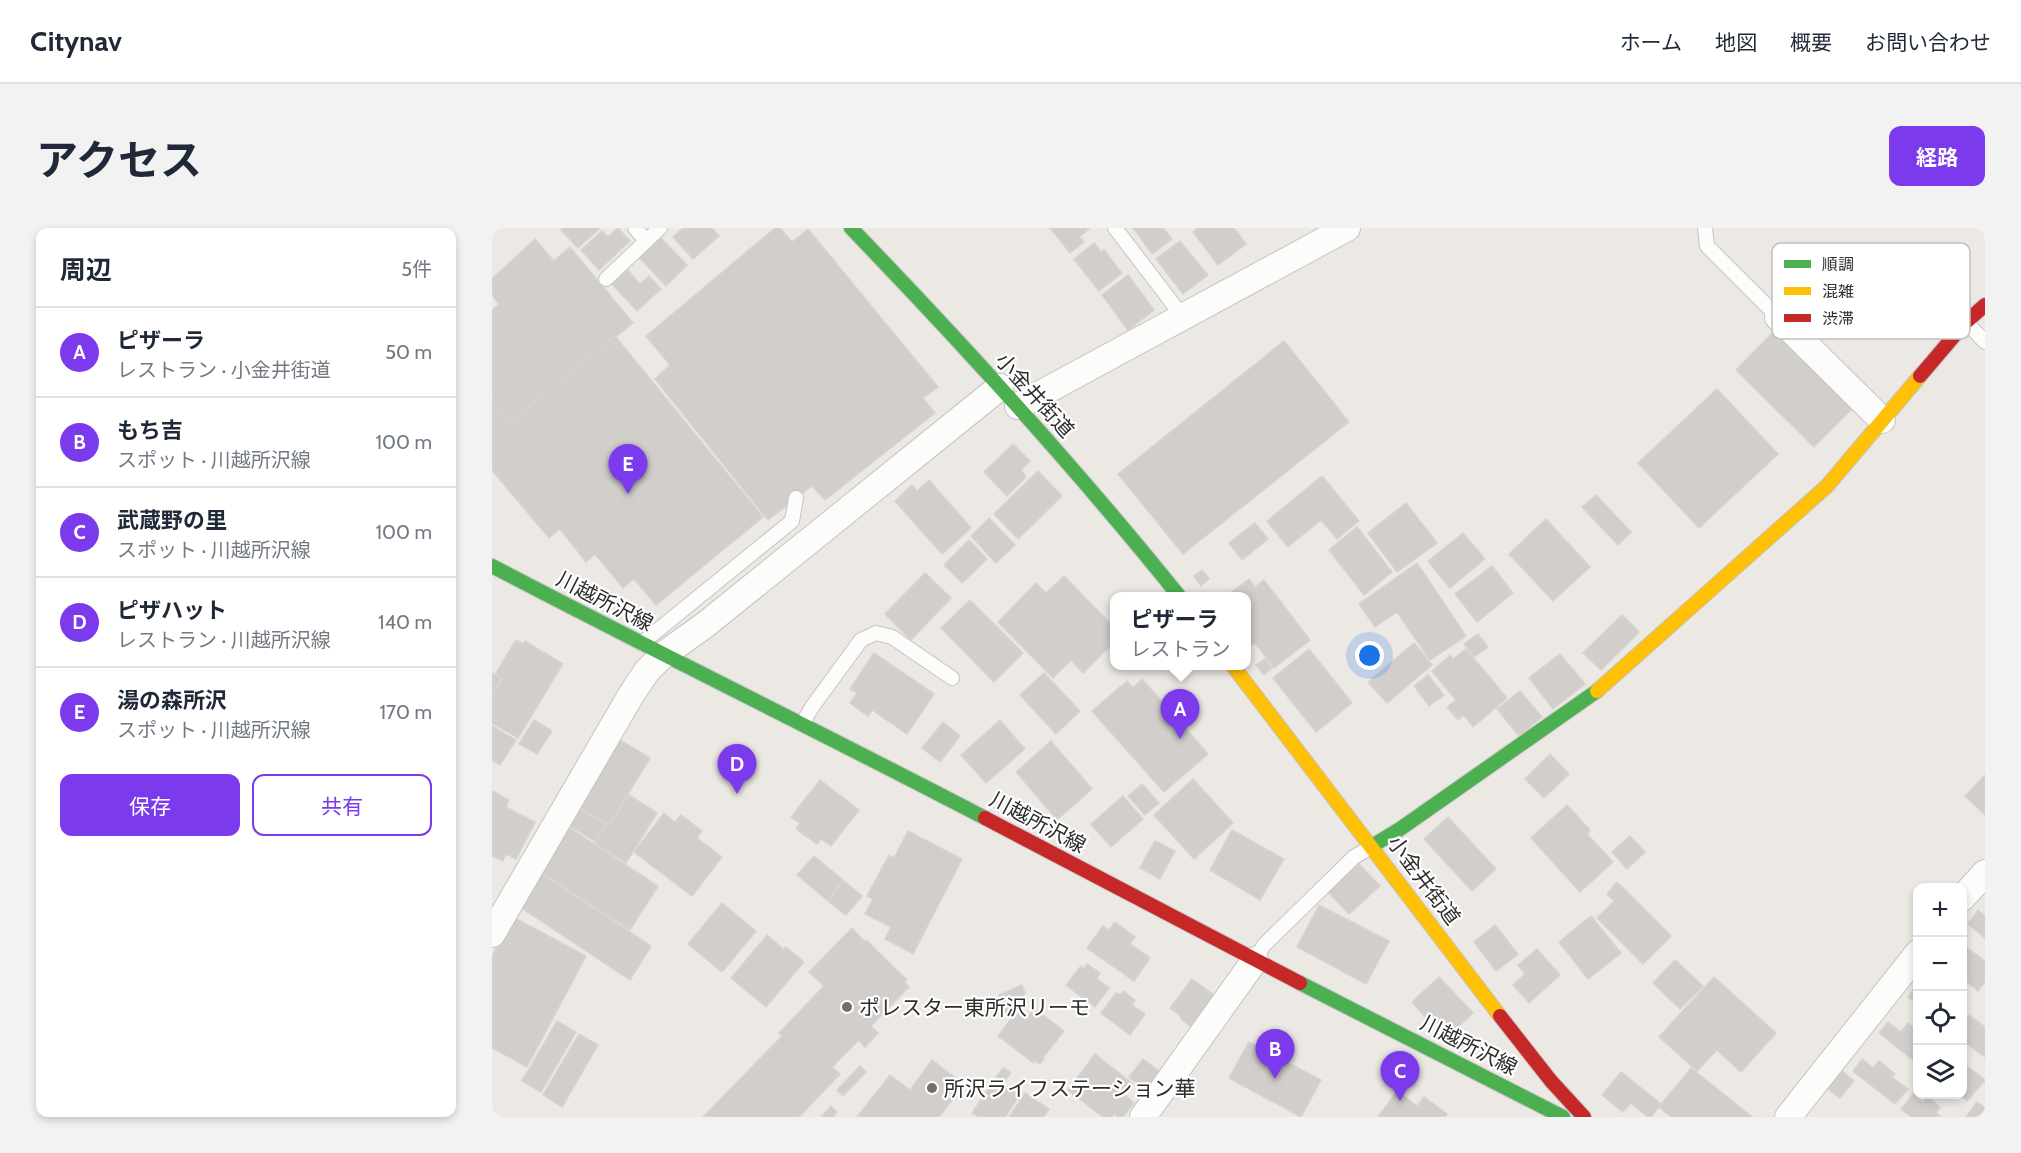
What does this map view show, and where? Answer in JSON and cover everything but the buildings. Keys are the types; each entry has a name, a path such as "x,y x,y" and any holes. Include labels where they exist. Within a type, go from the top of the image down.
{"street":[{"name":"小金井街道","path":"851,228 1018,406 1131,535 1175,592"},
{"path":"1018,406 1347,228"},
{"path":"1970,318 1985,305"},
{"path":"1800,339 1882,420"},
{"path":"1372,846 1409,823 1592,695 1827,486 1951,339"},
{"path":"492,934 647,671 652,649 705,625 1000,387"},
{"name":"川越所沢線","path":"492,566 1563,1117"},
{"name":"小金井街道","path":"1236,670 1505,1023 1551,1082 1584,1117"},
{"path":"1967,893 1985,873"},
{"path":"1788,1117 1913,958"},
{"path":"1143,1117 1255,960"}],"lane":[{"path":"635,228 646,241"},
{"path":"606,279 660,228"},
{"path":"1115,228 1183,317"},
{"path":"1705,228 1707,246 1772,311"},
{"path":"1970,326 1985,342"},
{"path":"652,649 792,521 796,498"},
{"path":"802,724 861,640 876,633 892,637 952,678"},
{"path":"1255,960 1264,945 1354,857 1372,846"}],"traffic: fast":[{"path":"851,228 1019,408 1176,592"},
{"path":"492,566 985,818"},
{"path":"1372,846 1400,829 1597,691"},
{"path":"1300,983 1563,1117"}],"traffic: slow":[{"path":"1597,691 1827,486 1920,376"},
{"path":"1236,670 1500,1016"}],"traffic: jam":[{"path":"1970,318 1985,305"},
{"path":"1920,376 1952,339"},
{"path":"985,818 1300,983"},
{"path":"1500,1016 1551,1081 1584,1117"}],"place":[{"name":"湯の森所沢","path":"628,494"},
{"name":"ピザーラ","path":"1180,739"},
{"name":"ピザハット","path":"737,794"},
{"name":"ポレスター東所沢リーモ","path":"847,1007"},
{"name":"もち吉","path":"1275,1079"},
{"name":"所沢ライフステーション華","path":"932,1088"},
{"name":"武蔵野の里","path":"1400,1101"}]}
